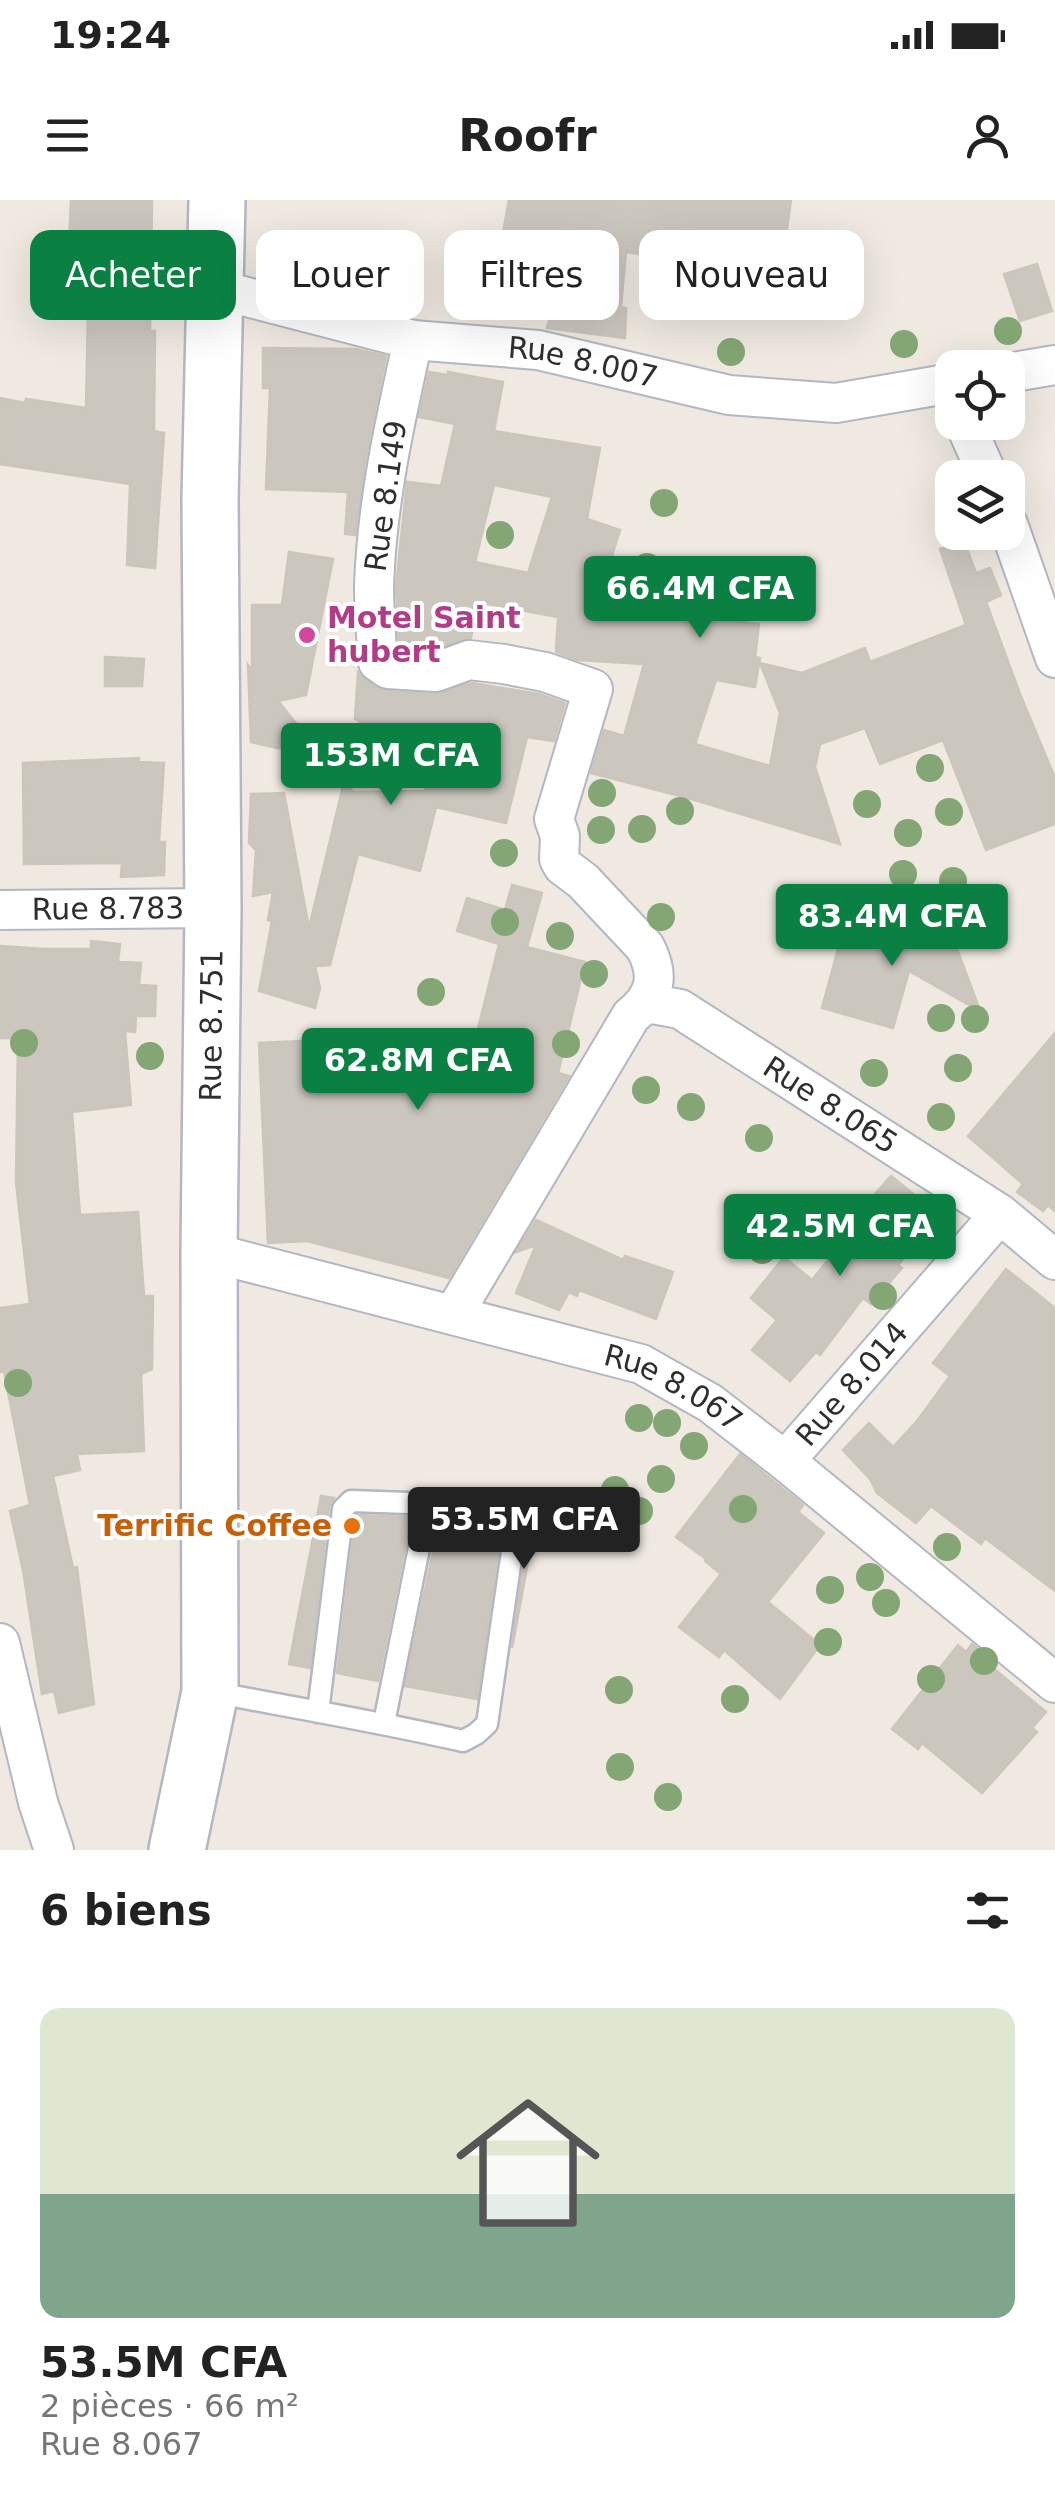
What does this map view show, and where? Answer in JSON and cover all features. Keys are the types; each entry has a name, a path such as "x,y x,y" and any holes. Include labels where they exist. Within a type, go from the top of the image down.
{"main road":[{"name":"Rue 8.751","path":"217,200 217,230"},
{"name":"Rue 8.751","path":"177,1850 210,1692 210,499 215,320"}],"street":[{"name":"Rue 8.007","path":"236,294 413,340 538,350 729,396 836,403 935,391"},
{"name":"Rue 8.149","path":"413,340 380,510 374,587 378,662 388,668 436,672 468,660 504,664 544,672 593,689 554,819 560,836 559,859 645,947 654,980 647,1003"},
{"path":"1025,370 1055,365"},
{"path":"1017,550 1055,658"},
{"name":"Rue 8.783","path":"0,910 212,908"},
{"name":"Rue 8.065","path":"647,1003 680,1009 1000,1214 1055,1260"},
{"path":"453,1315 631,1016 647,1003"},
{"name":"Rue 8.014","path":"785,1461 1000,1214"},
{"name":"Rue 8.067","path":"209,1252 641,1364 710,1404 785,1461 1055,1683"},
{"path":"0,1643 38,1802 54,1850"}],"lane":[{"path":"210,1692 463,1741 476,1734 487,1724 515,1531 510,1516 496,1506 351,1501 342,1510 318,1712"},
{"path":"384,1723 428,1504"}],"building":[{"path":"71,200 152,200 152,230 70,230"},
{"path":"509,200 791,200 787,230 639,230 639,254 626,252 621,307 626,308 625,338 547,328 549,320 619,320 619,230 503,230"},
{"path":"1037,264 1052,311 1020,321 1004,274"},
{"path":"88,320 150,320 150,331 155,331 154,431 164,433 155,568 127,565 130,484 0,464 0,398 86,408"},
{"path":"263,348 356,349 386,356 355,535 345,534 348,492 266,489 270,388 263,388"},
{"path":"429,372 503,382 494,431 600,448 587,519 620,530 602,587 657,590 736,605 734,621 759,624 755,657 760,658 755,687 716,680 695,744 770,766 780,713 760,663 802,673 865,648 870,662 966,625 940,550 967,550 976,573 990,568 1001,595 986,602 1055,778 1055,824 986,850 943,740 880,764 865,728 820,744 815,767 840,844 591,773 604,730 624,736 644,664 578,660 556,652 558,617 478,602 471,638 433,649 399,647 396,586 407,482 441,486 455,424 419,417","holes":["494,485 552,497 528,573 475,562"]},
{"name":"Motel Saint hubert","path":"289,552 333,559 306,695 278,701 299,727 295,746 277,748 251,742 248,665 252,670 252,605 282,605"},
{"path":"105,657 144,659 142,686 105,686"},
{"path":"358,672 375,687 387,691 435,694 472,683 539,694 565,703 554,741 527,737 506,823 436,807 420,871 358,854 330,965 315,966 320,988 315,1008 259,991 272,921 268,920 273,892 253,896 256,850 249,843 251,794 284,793 309,928 344,782 353,792 425,791 427,779 352,763 360,721 355,719"},
{"path":"139,758 138,762 164,763 159,842 165,842 164,875 121,877 122,863 24,864 23,763"},
{"path":"512,885 542,893 527,947 585,962 558,1073 569,1076 449,1278 307,1241 268,1243 259,1043 366,1038 417,1053 421,1040 472,1053 499,944 457,931 467,898 505,910"},
{"path":"923,910 957,949 980,1011 909,971 893,1028 822,1008 846,920 899,935"},
{"path":"91,941 120,944 118,962 141,963 139,985 156,986 155,1016 136,1016 135,1032 125,1031 131,1105 72,1112 80,1215 138,1212 144,1296 153,1296 152,1369 141,1374 144,1451 77,1454 80,1470 53,1476 73,1568 77,1567 94,1704 59,1713 54,1691 42,1694 10,1511 30,1505 4,1371 0,1372 0,1308 30,1304 16,1182 18,1038 0,1038 0,946 91,949"},
{"path":"1055,1033 1055,1211 1048,1205 1043,1211 1017,1192 1023,1184 968,1136"},
{"path":"891,1176 940,1216 871,1304 863,1298 820,1355 816,1352 790,1381 752,1350 777,1320 751,1298 784,1257 812,1280 864,1216 859,1212"},
{"path":"536,1220 623,1260 625,1256 673,1272 656,1319 579,1290 577,1296 569,1292 559,1310 516,1293 536,1245 516,1252"},
{"path":"1006,1269 1055,1308 1055,1591 985,1538 981,1544 931,1506 916,1523 877,1493 870,1479 843,1450 869,1423 893,1447 917,1421 950,1376 933,1363"},
{"path":"740,1454 803,1505 798,1512 824,1533 768,1602 820,1645 780,1699 724,1650 719,1657 679,1627 721,1574 676,1537"},
{"path":"321,1496 334,1498 329,1507 310,1668 289,1664"},
{"path":"356,1515 411,1517 378,1681 337,1673"},
{"path":"440,1518 501,1532 477,1699 405,1686"},
{"path":"528,1534 533,1535 512,1648"},
{"path":"972,1644 996,1664 993,1668 1046,1712 1032,1728 1037,1732 982,1793 922,1743 918,1749 892,1729 958,1645 966,1652"}],"place":[{"name":"Motel Saint hubert","path":"307,635"},
{"name":"Terrific Coffee","path":"352,1526"}]}
